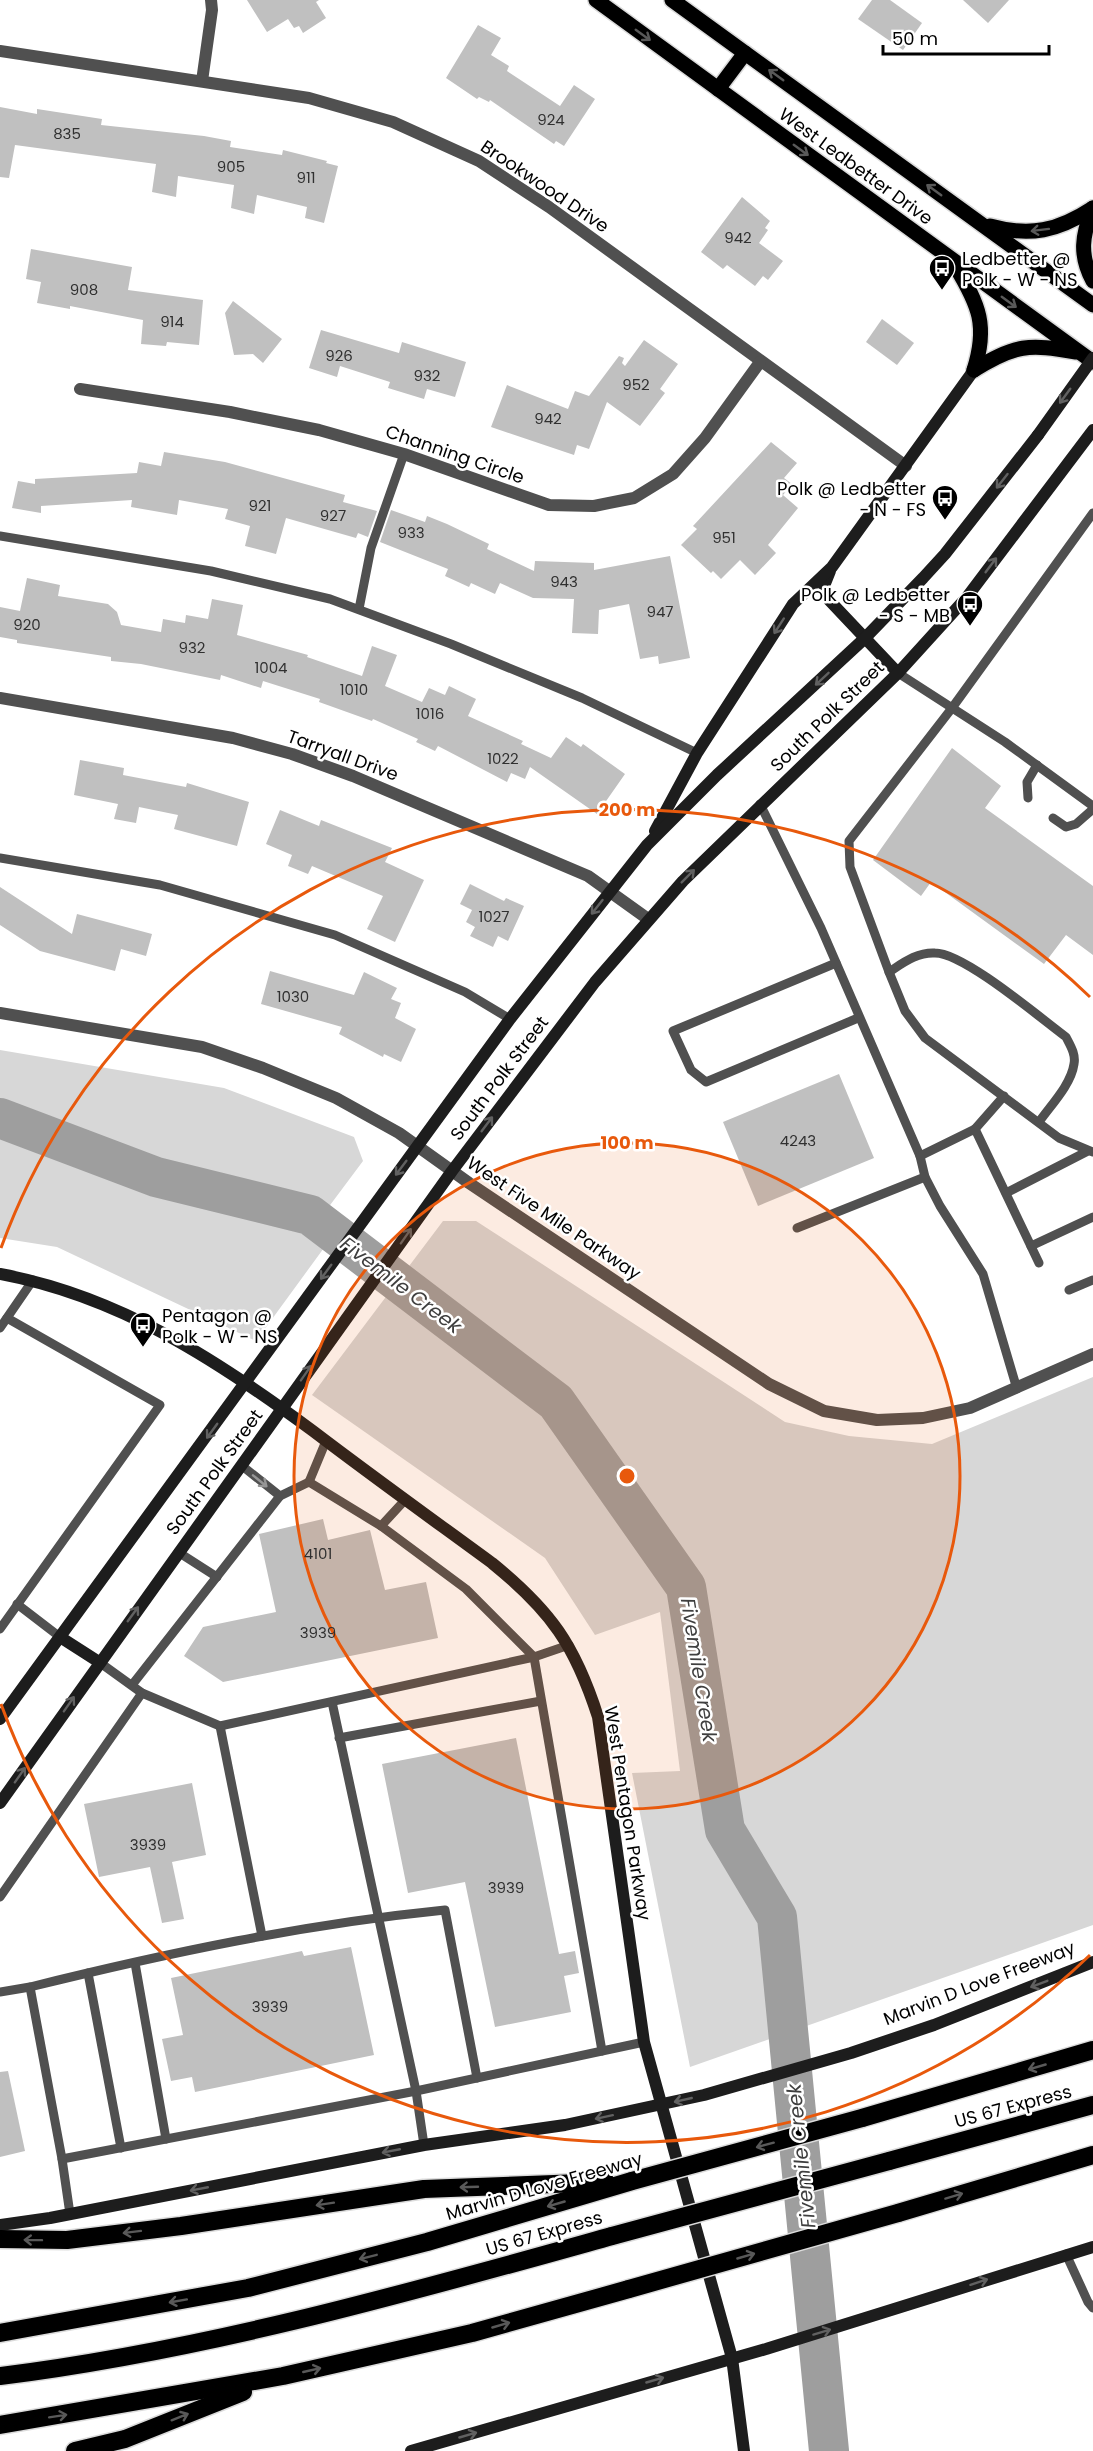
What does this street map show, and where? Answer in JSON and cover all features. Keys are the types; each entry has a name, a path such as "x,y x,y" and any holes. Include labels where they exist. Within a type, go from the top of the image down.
{"highway":[{"name":"Marvin D Love Freeway","path":"0,2333 248,2288 427,2242 632,2181 862,2118 1093,2050"},
{"name":"US 67 Express","path":"0,2376 87,2365 357,2307 1093,2105"},
{"path":"0,2425 283,2376 472,2333 898,2213 1093,2155"},
{"path":"0,2239 67,2240 112,2235 424,2189 632,2181"},
{"path":"75,2451 125,2439 283,2376"}],"main road":[{"name":"West Ledbetter Drive","path":"596,0 1089,358"},
{"name":"West Ledbetter Drive","path":"672,0 1093,305"},
{"path":"718,89 745,53"},
{"path":"981,224 1016,233 1056,228 1072,222 1093,208"},
{"path":"1093,208 1084,230 1082,246 1087,271 1093,281"},
{"path":"647,845 698,753 793,604 832,567 974,370 981,347 982,325 973,295 953,261"},
{"path":"974,370 1012,349 1043,346 1089,358"},
{"name":"South Polk Street","path":"0,1719 510,1019 610,891 647,845 717,775 864,639 945,554 1038,435 1089,358"},
{"name":"South Polk Street","path":"0,1803 331,1338 452,1171 573,1011 648,919 760,804 898,673 967,597 1093,430"},
{"path":"832,567 824,586 829,600 898,673"},
{"name":"West Pentagon Parkway","path":"0,1274 33,1280 74,1292 147,1323 215,1362 282,1408 523,1588 550,1617 569,1645 585,1679 598,1718 644,2042 732,2358 744,2451"},
{"path":"60,1637 99,1662"},
{"name":"Marvin D Love Freeway","path":"0,2225 70,2214 424,2145 565,2125 704,2095 851,2053 934,2025 1093,1962"},
{"path":"411,2451 766,2349 1093,2247"}],"street":[{"path":"202,81 212,10 211,0"},
{"name":"Brookwood Drive","path":"0,51 309,98 393,122 478,161 549,207 906,466"},
{"name":"Channing Circle","path":"80,389 230,412 308,428 404,454 549,505 594,506 634,498 673,474 705,438 760,362"},
{"name":"Tarryall Drive","path":"0,698 233,738 292,754 353,776 541,854 588,876 648,919"},
{"name":"West Five Mile Parkway","path":"0,1014 202,1047 336,1098 418,1146 769,1384 824,1411 878,1420 935,1416 970,1408 1093,1354"}],"lane":[{"path":"359,609 371,549 404,454"},
{"path":"1090,1152 1059,1138 925,1038 905,1011 889,972 850,867 849,841 952,708 1093,513"},
{"path":"0,536 211,571 330,599 582,698 698,753"},
{"path":"898,673 1037,765 1093,807 1076,824 1066,827 1053,818"},
{"path":"1028,798 1027,782 1037,765"},
{"path":"760,804 836,963 920,1156 925,1177 940,1206 983,1274 1017,1389"},
{"path":"0,858 160,885 335,935 465,992 510,1019"},
{"path":"889,972 913,957 935,953 957,958 1066,1037 1073,1052 1075,1064 1069,1079 1039,1122"},
{"path":"836,963 673,1031 691,1070 706,1082 858,1018"},
{"path":"920,1156 975,1129 1004,1096"},
{"path":"975,1129 1039,1263"},
{"path":"1006,1193 1090,1152"},
{"path":"797,1228 925,1177"},
{"path":"1031,1246 1093,1217"},
{"path":"0,1328 33,1280"},
{"path":"1069,1290 1093,1280"},
{"path":"0,1629 160,1405 7,1318"},
{"path":"132,1685 280,1496 309,1482 326,1441"},
{"path":"241,1465 280,1496"},
{"path":"309,1482 381,1527 466,1589 534,1657 602,2051"},
{"path":"381,1527 405,1500"},
{"path":"178,1552 217,1577"},
{"path":"17,1604 60,1637"},
{"path":"99,1662 142,1693 220,1726 534,1657 569,1645"},
{"path":"0,1897 142,1693"},
{"path":"339,1738 542,1701"},
{"path":"332,1702 416,2091 424,2145"},
{"path":"220,1726 262,1936"},
{"path":"0,1992 262,1936 378,1917 445,1910 477,2078"},
{"path":"135,1963 166,2139"},
{"path":"88,1973 121,2148"},
{"path":"30,1987 70,2214"},
{"path":"62,2159 416,2091 644,2042"},
{"path":"1066,2254 1093,2308"}],"shaded area":[{"path":"0,1050 224,1088 354,1137 363,1161 307,1236 329,1241 256,1341 57,1247 0,1238"},
{"path":"443,1221 476,1221 785,1422 849,1436 932,1444 1093,1377 1093,1925 690,2067 632,1773 680,1771 660,1612 595,1635 545,1558 312,1395"}],"building":[{"path":"247,0 319,0 316,2 326,18 303,33 299,26 294,28 288,19 267,32"},
{"path":"872,0 890,0 922,23 903,50 858,19"},
{"path":"963,0 1009,0 988,23"},
{"path":"478,25 501,38 491,55 509,66 507,71 560,106 574,85 595,99 564,146 556,141 554,144 490,100 489,102 479,97 477,99 446,78"},
{"path":"0,107 37,114 37,109 102,119 101,125 204,136 231,141 230,147 282,155 283,150 327,161 326,163 338,166 324,223 305,218 307,207 257,195 254,214 231,208 234,185 178,176 176,197 152,192 156,164 15,145 9,178 0,177"},
{"path":"742,197 770,221 765,228 768,230 759,243 783,261 768,280 763,276 755,286 727,265 723,269 701,252"},
{"path":"31,249 132,267 128,290 203,300 199,345 167,342 166,346 141,344 143,320 70,306 70,309 37,303 41,282 26,279"},
{"path":"233,301 282,339 263,363 253,354 234,355 225,313"},
{"path":"882,319 914,343 897,365 866,342"},
{"path":"321,330 399,353 402,342 466,362 455,397 427,389 424,399 388,388 390,382 340,366 337,377 309,368"},
{"path":"644,340 678,364 660,389 665,393 640,426 607,402 589,449 577,445 574,455 491,427 507,385 568,409 575,391 589,396 619,356 624,358 622,363 625,366"},
{"path":"771,442 797,463 784,478 792,484 783,495 798,508 768,545 776,553 755,575 740,560 721,579 713,571 711,573 681,545 697,529 693,526"},
{"path":"164,452 225,462 345,495 343,502 377,511 368,537 358,533 356,538 286,518 276,554 245,546 250,526 225,519 228,509 179,500 177,515 131,507 132,500 41,506 41,513 12,508 18,481 35,484 35,479 137,473 139,462 161,466"},
{"path":"391,510 425,522 427,516 447,524 489,544 487,549 534,571 535,561 594,563 594,570 670,556 690,658 659,664 658,656 640,659 629,604 599,610 598,634 572,633 574,599 533,598 500,583 495,594 471,583 469,587 445,576 448,569 380,542"},
{"path":"27,578 60,585 58,596 108,604 117,612 121,625 161,632 163,619 185,623 186,615 208,619 212,599 243,605 237,635 308,655 307,657 362,676 372,646 397,655 385,686 422,702 429,688 445,695 449,686 476,699 468,716 523,741 521,744 551,758 566,737 581,747 583,744 625,774 597,814 530,767 525,779 511,773 507,782 438,746 435,751 416,742 418,739 373,719 372,721 319,702 320,699 263,681 261,688 221,675 220,680 141,664 111,661 111,657 17,643 17,640 0,637 0,607 20,611"},
{"path":"952,748 1001,786 985,808 1093,886 1093,955 1066,935 1044,964 931,882 921,896 873,860"},
{"path":"80,760 124,768 123,775 186,787 187,783 249,802 237,846 174,829 178,815 139,807 136,823 114,819 118,804 74,795"},
{"path":"280,810 319,826 321,820 392,848 385,862 424,880 395,942 367,929 383,896 312,866 308,874 288,866 292,855 266,844"},
{"path":"470,884 504,901 506,898 524,906 508,941 498,936 493,947 470,936 475,927 466,922 472,910 460,904"},
{"path":"0,887 72,934 77,914 152,934 146,956 121,949 115,971 40,951 0,925"},
{"path":"270,971 354,995 364,972 397,988 391,999 401,1003 395,1018 416,1029 401,1062 384,1054 383,1057 339,1034 342,1027 261,1004"},
{"path":"839,1074 874,1158 758,1206 723,1122"},
{"path":"323,1519 328,1540 370,1530 385,1590 426,1582 438,1638 223,1682 184,1656 203,1627 276,1612 259,1534"},
{"path":"516,1738 559,1954 575,1951 579,1973 564,1976 571,2012 495,2027 465,1882 408,1893 382,1764"},
{"path":"192,1783 206,1855 172,1862 184,1919 162,1923 150,1867 99,1877 84,1804"},
{"path":"351,1947 374,2055 195,2092 192,2077 171,2081 162,2039 183,2035 171,1978 302,1951 304,1956"},
{"path":"8,2071 25,2151 0,2157 0,2072"}],"waterway":[{"name":"Fivemile Creek","path":"0,1118 156,1177 310,1215 556,1402 686,1587 725,1830 777,1917 829,2451"}],"place":[{"name":"Ledbetter @ Polk - W - NS","path":"942,291"},
{"name":"Polk @ Ledbetter - N - FS","path":"945,521"},
{"name":"Polk @ Ledbetter - S - MB","path":"970,627"},
{"name":"Pentagon @ Polk - W - NS","path":"143,1348"}]}
